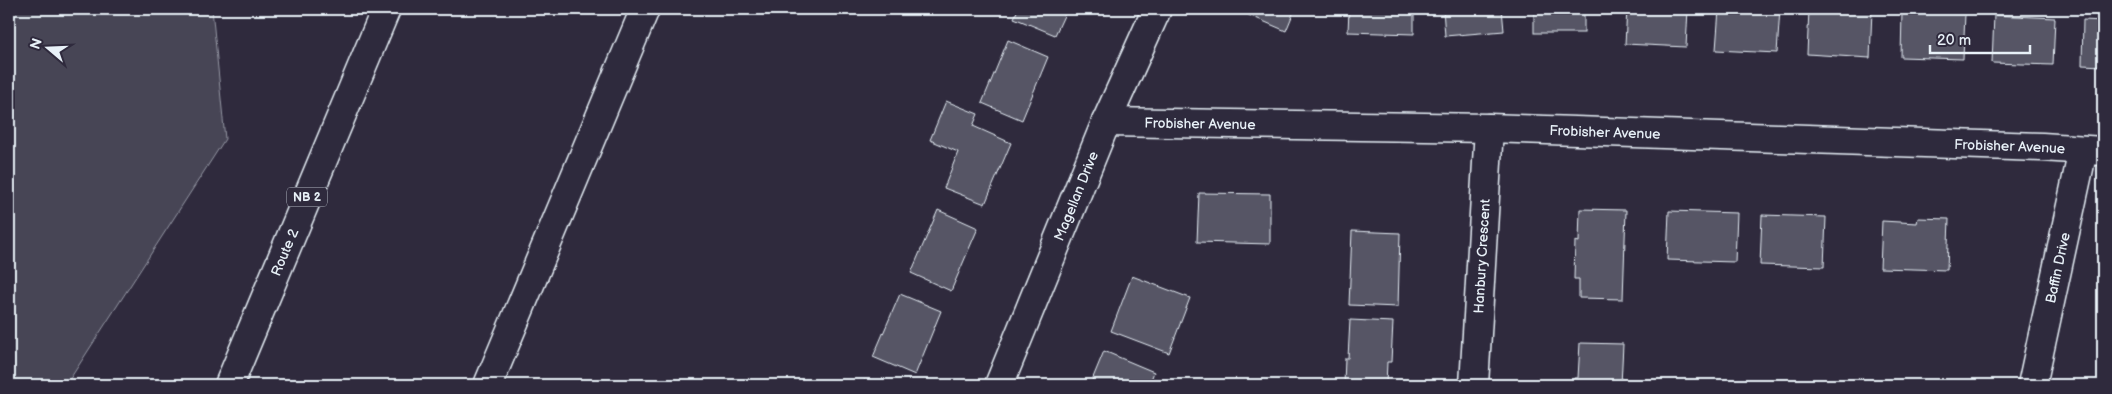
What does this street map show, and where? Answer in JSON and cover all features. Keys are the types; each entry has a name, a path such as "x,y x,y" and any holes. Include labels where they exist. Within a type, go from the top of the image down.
{"main road":[{"name":"Route 2","path":"229,385 386,9"},
{"path":"488,385 645,9"},
{"name":"Magellan Drive","path":"999,385 1106,122 1157,9"},
{"name":"Frobisher Avenue","path":"1106,122 1489,128 2093,151"},
{"name":"Hanbury Crescent","path":"1474,385 1489,128"},
{"name":"Baffin Drive","path":"2032,385 2093,151"}],"shaded area":[{"path":"9,9 212,9 225,139 66,385 9,385"}],"building":[{"path":"1018,9 1067,9 1055,35 1014,18"},
{"path":"1245,9 1295,9 1286,31 1244,13"},
{"path":"1349,9 1414,9 1414,34 1348,32"},
{"path":"1443,9 1502,9 1504,31 1445,36"},
{"path":"1534,9 1584,9 1584,33 1534,33"},
{"path":"1627,9 1688,9 1686,47 1625,44"},
{"path":"1719,9 1780,9 1777,53 1716,50"},
{"path":"1809,9 1872,10 1870,58 1807,54"},
{"path":"1902,12 1965,14 1963,59 1901,57"},
{"path":"1994,15 2055,18 2053,65 1992,63"},
{"path":"2083,20 2103,21 2103,66 2082,65"},
{"path":"1008,40 1048,57 1022,120 982,103"},
{"path":"946,101 978,114 973,126 1011,143 985,204 944,188 958,152 930,140"},
{"path":"1199,193 1270,194 1270,244 1197,242"},
{"path":"1580,209 1626,210 1623,299 1579,298 1579,279 1574,279 1575,241 1579,242"},
{"path":"938,210 978,228 951,291 911,273"},
{"path":"1669,211 1737,213 1735,262 1667,260"},
{"path":"1762,215 1826,217 1824,267 1760,265"},
{"path":"1918,218 1949,219 1947,270 1880,268 1882,221 1917,223"},
{"path":"1352,231 1400,233 1398,307 1349,305"},
{"path":"1132,276 1190,298 1169,353 1111,331"},
{"path":"900,294 941,311 915,375 873,357"},
{"path":"1350,320 1393,322 1391,362 1387,362 1386,385 1344,385 1345,358 1348,358"},
{"path":"1580,343 1623,344 1621,385 1574,385 1574,378 1578,378"},
{"path":"1104,351 1154,372 1149,385 1090,385"},
{"path":"864,380 877,385 862,385"}]}
